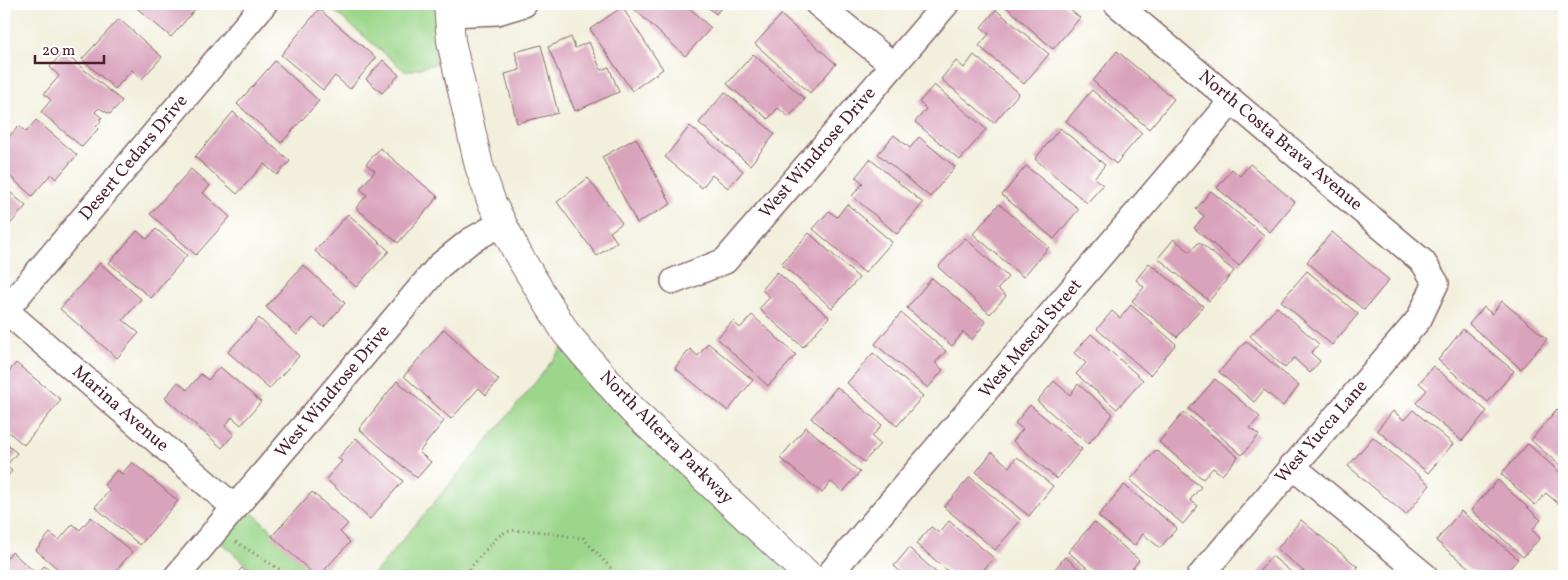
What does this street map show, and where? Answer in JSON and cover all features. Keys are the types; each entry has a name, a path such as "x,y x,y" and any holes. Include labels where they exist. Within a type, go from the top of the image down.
{"street":[{"name":"Desert Cedars Drive","path":"5,311 264,4"},
{"path":"449,9 497,12 524,4"},
{"path":"818,4 893,65"},
{"name":"West Windrose Drive","path":"674,280 725,261 946,4"},
{"name":"North Costa Brava Avenue","path":"1117,4 1423,262 1436,283"},
{"name":"North Alterra Parkway","path":"449,9 451,41 479,166 492,203 519,256 566,333 632,410 809,576"},
{"name":"West Mescal Street","path":"828,576 1232,101"},
{"name":"West Windrose Drive","path":"177,576 439,266 470,240 502,223"},
{"name":"West Yucca Lane","path":"1200,576 1419,319 1436,283"},
{"name":"Marina Avenue","path":"5,311 229,515"},
{"path":"1292,466 1424,576"}],"path":[{"path":"229,515 236,542 290,576"},
{"path":"462,576 475,565 501,534 520,530 583,538 618,576"}],"green space":[{"path":"326,4 448,4 455,58 406,72"},
{"path":"570,338 809,576 372,576 527,393"},
{"path":"240,502 324,576 260,576 212,535"}],"building":[{"path":"132,4 200,4 171,37"},
{"path":"636,4 685,4 711,28 685,56 632,7"},
{"path":"704,4 724,4 716,14"},
{"path":"1003,4 1063,4 1080,18 1053,49"},
{"path":"622,7 663,69 632,91 590,29"},
{"path":"319,9 376,58 350,89 335,76 323,90 281,55"},
{"path":"996,10 1049,54 1024,84 979,46 989,34 981,27"},
{"path":"781,15 836,64 810,93 755,44"},
{"path":"119,19 162,57 142,79 132,70 115,89 82,59"},
{"path":"571,37 575,48 589,42 601,70 609,67 619,92 575,111 548,47"},
{"path":"541,45 558,113 517,123 505,74 520,70 515,52"},
{"path":"1117,51 1174,99 1149,129 1093,81"},
{"path":"63,52 122,101 110,114 99,108 95,112 102,118 99,119 101,121 96,127 98,129 82,147 41,112 51,100 44,94 59,76 50,67"},
{"path":"753,54 805,99 789,117 778,108 768,119 727,84"},
{"path":"974,55 1019,93 994,123 941,79 956,61 964,68"},
{"path":"383,60 399,75 382,93 366,79"},
{"path":"275,61 319,101 281,143 237,104"},
{"path":"934,85 986,129 960,160 915,122 926,109 919,102"},
{"path":"1092,90 1142,133 1116,164 1066,121"},
{"path":"725,92 775,134 750,165 699,123"},
{"path":"233,112 290,161 277,175 264,164 237,194 195,157"},
{"path":"36,120 77,155 56,179 51,174 32,196 4,171 4,142 19,126 26,132"},
{"path":"690,126 743,171 728,188 712,175 702,188 665,157"},
{"path":"1060,128 1105,165 1094,178 1103,185 1087,203 1035,159"},
{"path":"894,135 910,148 919,137 955,167 930,197 878,154"},
{"path":"636,138 671,204 637,223 602,157"},
{"path":"380,148 438,197 398,243 356,208 367,195 360,189 375,171 366,164"},
{"path":"870,159 923,203 897,234 852,196 863,183 856,177"},
{"path":"1250,164 1295,202 1270,232 1217,188 1232,169 1240,176"},
{"path":"1026,166 1079,209 1054,239 1002,195"},
{"path":"191,169 210,186 203,193 230,217 196,255 150,214"},
{"path":"588,178 622,223 610,232 617,242 597,256 557,202"},
{"path":"4,187 26,206 4,231"},
{"path":"1211,191 1264,235 1239,266 1194,228 1204,216 1196,209"},
{"path":"847,204 892,242 865,273 813,229 829,211 837,217"},
{"path":"999,204 1049,247 1023,277 973,234"},
{"path":"348,214 389,251 356,287 315,251"},
{"path":"156,229 187,255 151,298 109,263 137,231 147,239"},
{"path":"1332,232 1389,280 1364,310 1307,262"},
{"path":"809,233 859,278 832,308 781,264"},
{"path":"965,238 1008,277 998,289 1006,296 990,314 938,267"},
{"path":"1174,239 1190,252 1199,242 1234,271 1209,301 1158,258"},
{"path":"100,263 141,299 123,320 139,333 117,358 60,309"},
{"path":"1149,263 1203,306 1177,337 1132,301 1144,287 1136,280"},
{"path":"303,265 345,303 324,327 313,318 297,335 266,307"},
{"path":"1307,271 1358,314 1332,345 1281,301"},
{"path":"777,272 829,317 803,347 759,309 770,297 762,290"},
{"path":"932,278 986,322 972,340 963,332 952,346 907,308"},
{"path":"1502,301 1547,339 1521,369 1469,324 1484,307 1492,314"},
{"path":"1131,305 1176,344 1150,375 1097,329 1112,311 1120,318"},
{"path":"1277,307 1319,344 1311,353 1320,361 1310,373 1294,358 1285,368 1250,336"},
{"path":"901,313 946,351 935,363 943,370 928,388 875,344"},
{"path":"752,315 796,355 768,386 717,338 733,321 740,328"},
{"path":"259,318 299,356 269,389 228,352"},
{"path":"444,329 499,380 486,395 479,388 451,419 404,376"},
{"path":"1463,329 1514,371 1488,402 1438,360"},
{"path":"1091,334 1143,380 1117,409 1076,374 1086,363 1074,353"},
{"path":"1246,341 1299,386 1283,406 1264,390 1254,402 1219,372"},
{"path":"708,343 753,380 728,411 675,368 690,349 698,356"},
{"path":"873,353 923,396 897,426 847,383"},
{"path":"16,363 61,400 24,445 4,428 4,378"},
{"path":"1433,366 1487,411 1462,441 1416,403 1427,390 1419,383"},
{"path":"220,367 261,402 241,425 232,417 225,426 234,434 222,448 165,398 178,382 187,390 201,374 208,380"},
{"path":"1215,379 1260,417 1250,428 1259,435 1242,455 1189,409"},
{"path":"397,381 444,421 419,452 431,462 417,478 359,429"},
{"path":"1054,381 1070,395 1078,384 1113,414 1088,444 1037,401"},
{"path":"837,387 882,425 872,437 880,444 864,462 811,418"},
{"path":"1030,405 1082,449 1057,479 1013,441 1023,429 1015,423"},
{"path":"1557,409 1564,415 1564,469 1531,440"},
{"path":"1413,410 1453,444 1428,473 1377,430 1393,411 1404,420"},
{"path":"1184,412 1238,457 1222,475 1213,468 1203,479 1159,442"},
{"path":"806,427 860,472 843,492 831,482 822,493 780,458"},
{"path":"1373,437 1430,485 1406,515 1348,466"},
{"path":"356,438 403,481 370,519 326,479 342,461 338,458"},
{"path":"4,442 17,453 6,466 12,471 4,480"},
{"path":"1528,444 1564,476 1564,505 1562,507 1546,493 1535,505 1501,474"},
{"path":"1156,450 1201,487 1190,500 1198,506 1183,524 1130,480"},
{"path":"992,452 1009,467 1017,457 1053,486 1029,516 976,472"},
{"path":"132,462 178,501 140,545 95,507 110,490 104,485 117,470 122,474"},
{"path":"970,477 1021,520 995,550 944,507"},
{"path":"1498,480 1541,520 1532,530 1540,538 1523,557 1471,510"},
{"path":"1124,485 1177,528 1160,548 1143,534 1134,546 1098,516"},
{"path":"312,492 348,524 340,532 350,542 319,576 316,576 272,536"},
{"path":"1461,511 1518,559 1503,576 1479,576 1436,541"},
{"path":"91,517 132,552 111,576 66,576 36,550 50,533 59,540 73,524 80,530"},
{"path":"1301,520 1358,567 1351,576 1309,576 1277,549"},
{"path":"949,521 994,558 978,576 954,576 916,544 931,527 939,533"},
{"path":"1094,522 1139,560 1130,572 1136,576 1097,576 1068,552"},
{"path":"909,548 940,576 899,576 902,573 894,566"},
{"path":"12,552 37,574 44,566 56,576 8,576 4,573 4,562"},
{"path":"1272,556 1296,576 1261,576 1258,573"},
{"path":"1065,557 1088,576 1049,576"},
{"path":"242,568 251,576 234,576"}]}
